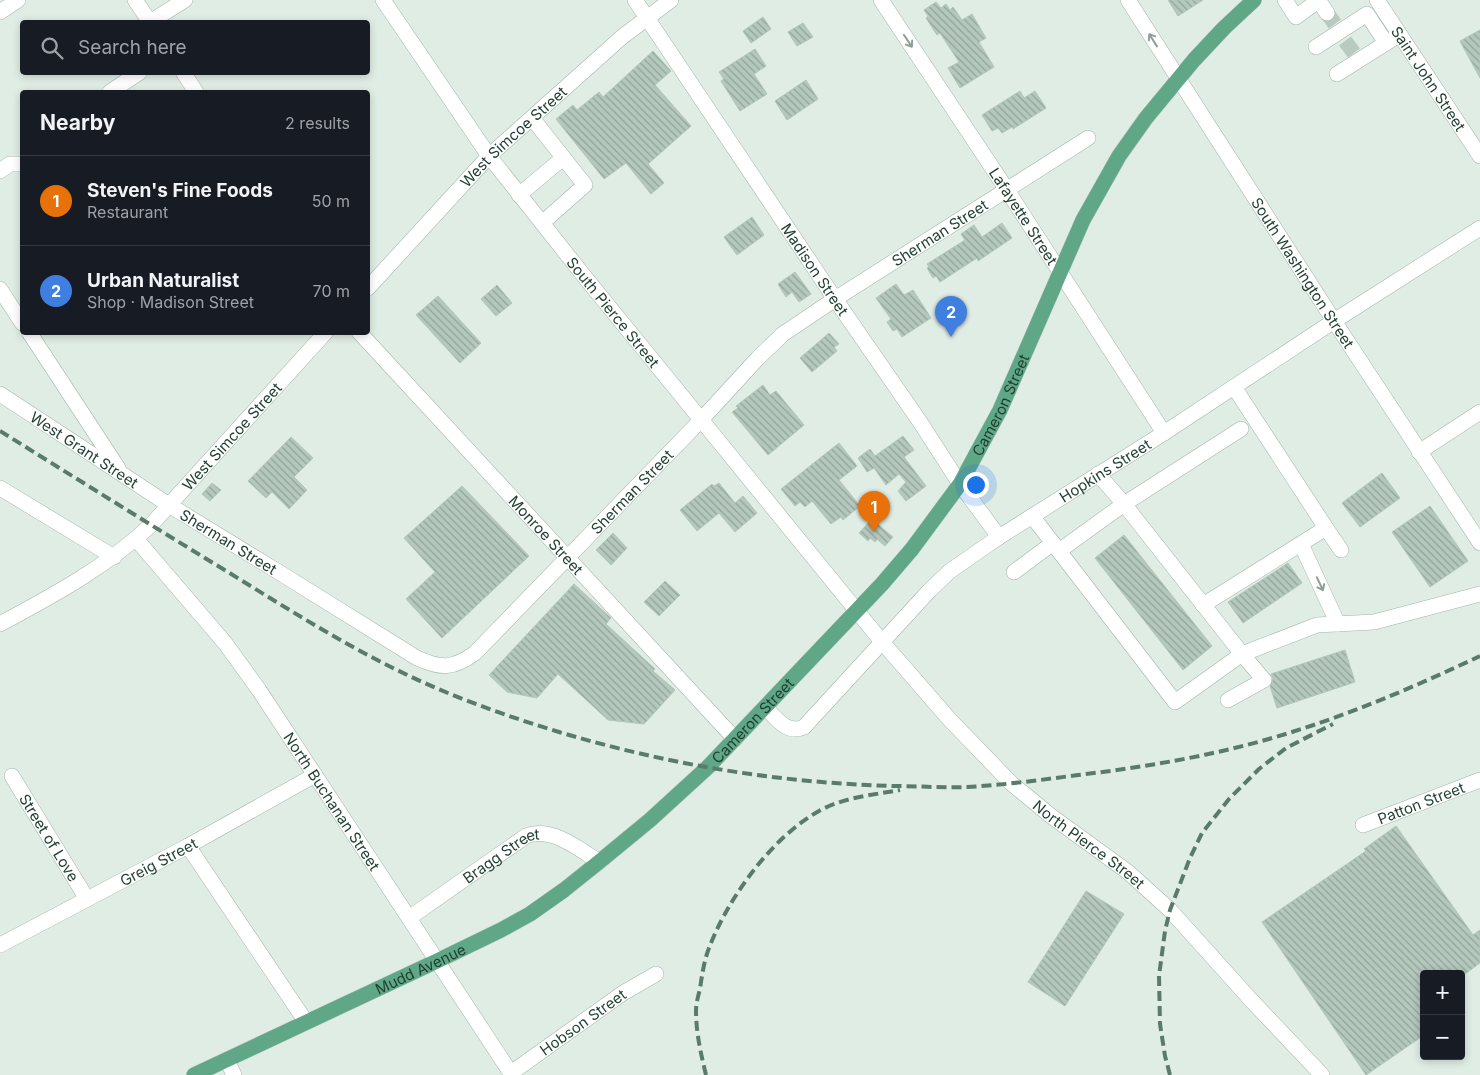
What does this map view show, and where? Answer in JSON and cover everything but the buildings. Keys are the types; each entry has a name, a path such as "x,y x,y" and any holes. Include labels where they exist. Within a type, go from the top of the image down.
{"main road":[{"name":"Cameron Street","path":"630,836 708,767 857,611 912,549 960,484 1000,410 1083,220 1119,156 1146,118 1178,79 1224,28 1254,0"},
{"name":"Mudd Avenue","path":"194,1075 501,930 530,914 564,890 630,836"}],"street":[{"path":"0,12 18,0"},
{"path":"136,0 149,20"},
{"path":"153,20 184,0"},
{"name":"South Pierce Street","path":"384,0 489,156 519,195 857,611"},
{"name":"Madison Street","path":"635,0 960,484 999,537"},
{"name":"West Simcoe Street","path":"370,286 489,156 622,37 672,0"},
{"name":"Lafayette Street","path":"881,0 1007,190 1164,433"},
{"name":"South Washington Street","path":"1128,0 1334,321 1480,543"},
{"path":"1285,0 1296,17 1335,25 1386,43"},
{"name":"Saint John Street","path":"1377,0 1480,156"},
{"path":"1316,47 1335,25 1367,14 1386,43"},
{"path":"1335,25 1337,74"},
{"path":"1386,43 1400,34"},
{"path":"113,90 136,75"},
{"path":"184,75 190,90"},
{"path":"532,118 585,186 542,223"},
{"name":"Sherman Street","path":"168,505 417,658 431,665 445,667 460,662 475,653 772,344 835,299 1088,138"},
{"path":"519,195 563,158"},
{"path":"0,171 10,164 20,164"},
{"name":"Hopkins Street","path":"765,707 787,728 798,730 804,727 929,591 950,572 999,537 1164,433 1480,228"},
{"path":"0,289 20,320"},
{"path":"31,335 121,474"},
{"name":"West Simcoe Street","path":"0,624 87,575 136,539 151,525 323,335"},
{"name":"Monroe Street","path":"362,335 735,739"},
{"path":"1234,387 1341,550"},
{"name":"West Grant Street","path":"0,394 168,505"},
{"path":"1420,452 1480,412"},
{"path":"1014,572 1241,429"},
{"path":"1098,474 1264,680 1228,700"},
{"path":"0,488 114,557"},
{"path":"1032,516 1175,702 1242,654 1317,625 1374,622 1480,594"},
{"path":"1203,606 1326,528"},
{"name":"North Buchanan Street","path":"136,539 225,643 259,690 512,1074"},
{"path":"1301,544 1338,624"},
{"name":"North Pierce Street","path":"857,611 950,720 1011,783 1051,816 1128,872 1170,910 1322,1075"},
{"name":"Greig Street","path":"0,945 188,846 315,775"},
{"name":"Street of Love","path":"12,776 87,899"},
{"name":"Patton Street","path":"1363,825 1480,780"},
{"name":"Bragg Street","path":"409,918 531,834 538,833 558,838 577,847 599,862"},
{"path":"188,846 306,1022"},
{"name":"Hobson Street","path":"512,1074 623,993 656,974"},
{"path":"227,1060 234,1075"}],"tunnel":[{"path":"1327,13 1335,24"},
{"path":"1345,41 1354,53"}],"railway":[{"path":"0,431 308,621 373,658 415,678 476,704 559,732 642,754 725,770 809,781 895,786 958,787 1022,782 1123,769 1213,753 1287,734 1371,704 1480,656"},
{"path":"1170,1075 1160,1024 1159,976 1170,910 1190,858 1202,833 1229,799 1259,769 1286,748 1333,724"},
{"path":"706,1075 696,1019 704,963 717,929 740,890 754,870 785,836 819,811 848,800 900,790"}],"place":[{"name":"Urban Naturalist","path":"951,337"},
{"name":"Steven's Fine Foods","path":"874,532"}]}
